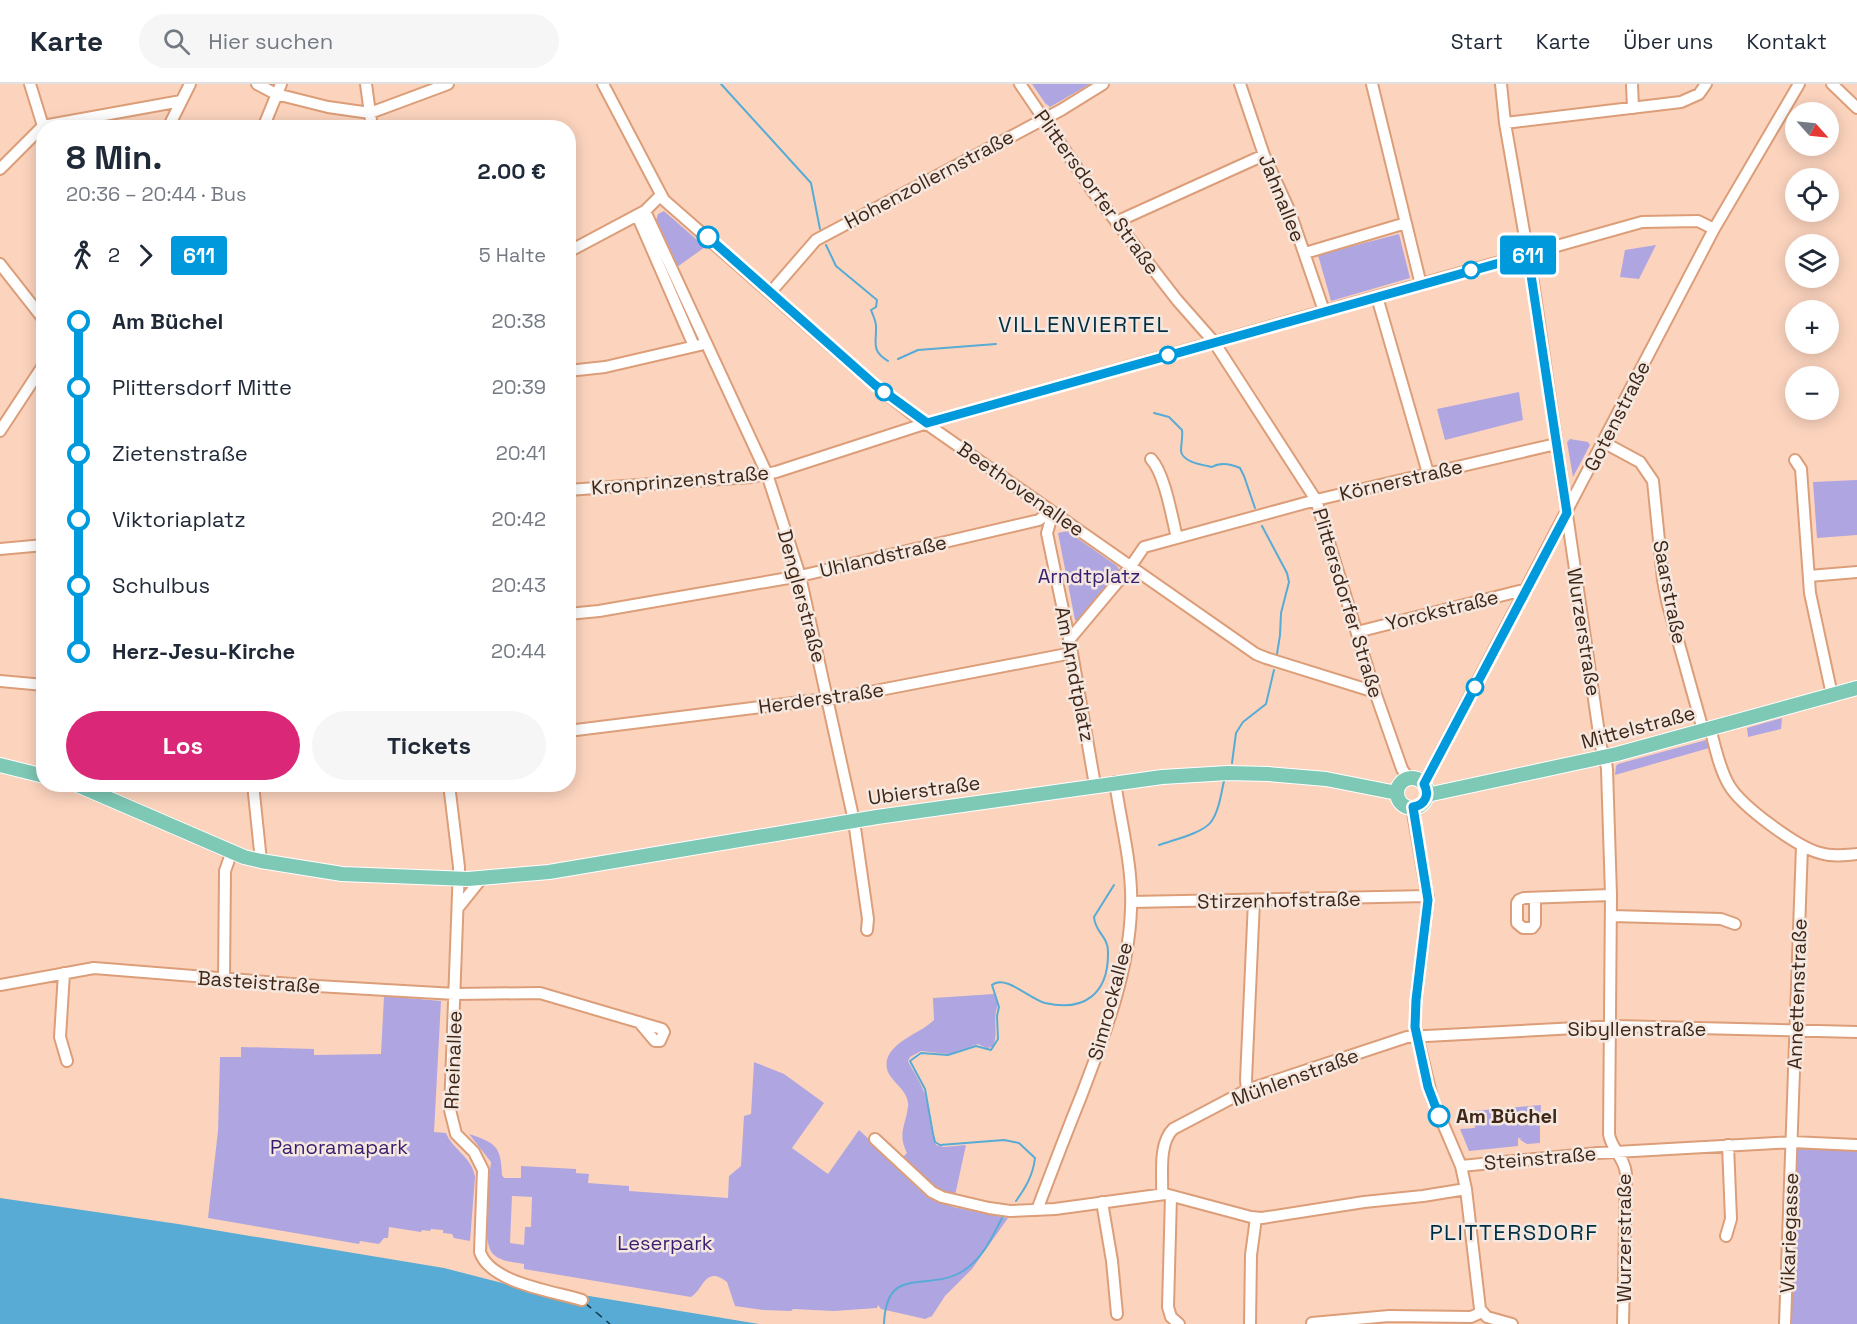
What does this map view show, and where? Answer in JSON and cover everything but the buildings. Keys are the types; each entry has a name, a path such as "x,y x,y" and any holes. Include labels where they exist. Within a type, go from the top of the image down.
{"main road":[{"name":"Mittelstraße","path":"1425,790 1605,757 1857,688"},
{"path":"0,765 36,774"},
{"name":"Ubierstraße","path":"261,861 342,874 459,879 549,872 854,820 1115,782 1200,774 1268,774 1326,779 1397,793"},
{"path":"1408,778 1417,778 1425,790 1422,804 1413,807 1404,805 1397,793 1400,784 1408,778"},
{"path":"94,792 232,851 261,861"}],"street":[{"path":"30,84 41,120"},
{"path":"172,120 190,84"},
{"path":"257,84 328,107 370,112 448,84"},
{"path":"366,84 371,120"},
{"name":"Beethovenallee","path":"603,84 661,195 875,385 1052,512 1261,657 1375,692"},
{"name":"Plittersdorfer Straße","path":"1020,84 1116,222 1177,300 1214,342 1316,500 1375,692 1401,769 1408,778"},
{"name":"Hohenzollernstraße","path":"771,293 816,240 1043,119 1103,84"},
{"name":"Jahnallee","path":"1240,84 1264,155 1290,212 1324,311"},
{"path":"1372,84 1421,285"},
{"name":"Wurzerstraße","path":"1501,84 1505,123 1528,255 1601,747 1605,757 1612,916 1609,1134 1624,1164 1626,1174 1623,1324"},
{"path":"1632,84 1633,108"},
{"path":"1505,123 1681,102 1699,94 1706,84"},
{"name":"Gotenstraße","path":"1425,790 1714,229 1799,84"},
{"path":"1832,84 1857,108"},
{"path":"266,120 278,89"},
{"path":"76,120 182,101"},
{"path":"0,169 36,133"},
{"path":"1116,222 1264,155"},
{"path":"576,248 641,213 661,195"},
{"name":"Denglerstraße","path":"641,213 672,282 706,343 767,474 800,576 854,820 868,919 867,930"},
{"name":"Kronprinzenstraße","path":"576,489 767,474 927,423 1642,222 1698,221 1714,229"},
{"path":"1305,253 1406,223"},
{"path":"0,264 36,310"},
{"name":"Denglerstraße","path":"672,282 694,346"},
{"path":"1377,297 1428,473"},
{"path":"576,370 605,367 706,343"},
{"path":"0,431 36,376"},
{"name":"Saarstraße","path":"1603,442 1640,462 1653,481 1667,601 1706,729 1724,774 1735,793 1802,847"},
{"name":"Körnerstraße","path":"1131,567 1144,547 1316,500 1556,444"},
{"path":"1151,459 1168,499 1177,538"},
{"path":"1794,460 1801,469 1809,576 1815,620 1832,695"},
{"name":"Uhlandstraße","path":"576,613 800,576 1043,524 1052,512"},
{"name":"Am Arndtplatz","path":"1043,524 1072,653 1095,785"},
{"path":"0,549 36,545"},
{"path":"1069,640 1131,567"},
{"path":"1809,576 1857,572"},
{"name":"Yorckstraße","path":"1357,632 1527,589"},
{"name":"Herderstraße","path":"576,730 828,700 1072,653"},
{"path":"0,681 36,684"},
{"name":"Simrockallee","path":"1037,1210 1095,1060 1112,1009 1128,939 1131,885 1115,782"},
{"path":"254,792 261,861"},
{"name":"Rheinallee","path":"450,792 459,879 450,1110 456,1134 474,1152 482,1166 480,1248 484,1261 491,1269 520,1282 582,1300"},
{"path":"1413,807 1428,896 1415,1007 1417,1036 1432,1098 1461,1166 1466,1189 1479,1304 1487,1317 1512,1324"},
{"path":"1802,847 1829,855 1857,854"},
{"name":"Annettenstraße","path":"1792,1142 1802,847"},
{"path":"224,979 225,871 232,851"},
{"path":"458,909 482,878"},
{"path":"1535,898 1611,895"},
{"name":"Stirzenhofstraße","path":"1131,902 1428,896"},
{"path":"1247,1090 1254,901"},
{"path":"1612,916 1721,919 1735,924"},
{"name":"Basteistraße","path":"0,985 94,968 317,986 455,994"},
{"path":"64,973 60,1037 67,1061"},
{"path":"455,994 540,993 639,1022"},
{"name":"Sibyllenstraße","path":"1417,1036 1610,1026 1857,1032"},
{"name":"Mühlenstraße","path":"1167,1195 1164,1148 1168,1134 1177,1127 1247,1090 1404,1038 1417,1036"},
{"path":"875,1139 937,1196 995,1209 1037,1210 1167,1195 1256,1218 1466,1189"},
{"name":"Steinstraße","path":"1461,1166 1728,1145 1792,1142 1857,1145"},
{"name":"Vikariegasse","path":"1785,1324 1792,1142"},
{"path":"1726,1236 1731,1219 1728,1145"},
{"path":"1167,1195 1168,1307 1171,1317 1179,1324"},
{"path":"1102,1202 1117,1314"},
{"path":"1250,1324 1251,1255 1256,1218"},
{"path":"1312,1323 1389,1316 1471,1317 1482,1312"}],"green space":[{"path":"1032,84 1090,84 1050,107"},
{"path":"664,211 705,247 677,267 656,221 658,214"},
{"path":"1399,234 1410,278 1331,301 1318,255"},
{"path":"1656,245 1639,279 1620,277 1625,250"},
{"path":"1519,392 1523,420 1445,440 1437,409"},
{"path":"1570,439 1588,442 1590,445 1573,477 1567,442"},
{"path":"1857,480 1857,535 1817,538 1813,482"},
{"name":"Arndtplatz","path":"1067,531 1117,566 1120,571 1078,622 1075,620 1058,533"},
{"path":"1782,718 1781,729 1748,737 1747,728"},
{"path":"1706,740 1709,748 1615,775 1618,764"},
{"path":"994,994 998,1005 993,1047 987,1048 978,1044 949,1054 921,1051 910,1057 908,1061 925,1094 936,1145 944,1147 966,1145 954,1200 935,1193 901,1159 907,1153 902,1133 908,1104 905,1094 888,1072 887,1063 889,1054 895,1047 934,1020 933,998"},
{"name":"Panoramapark","path":"384,996 441,1001 434,1132 446,1133 473,1170 475,1177 470,1241 454,1238 452,1234 443,1233 443,1230 431,1229 421,1232 389,1227 388,1238 384,1238 379,1244 360,1241 359,1244 208,1218 218,1131 220,1057 241,1057 241,1047 314,1049 314,1055 381,1054"},
{"name":"Leserpark","path":"754,1062 784,1074 824,1103 792,1148 828,1174 859,1130 931,1197 953,1207 1008,1218 972,1269 945,1296 932,1316 925,1319 881,1309 878,1305 877,1308 834,1311 763,1310 735,1306 727,1282 720,1277 709,1277 691,1297 524,1269 524,1264 496,1257 489,1247 486,1210 491,1162 469,1134 495,1147 500,1157 504,1178 521,1178 521,1166 576,1169 576,1173 589,1174 588,1183 629,1186 629,1191 728,1198 729,1176 741,1166 744,1116 751,1114","holes":["512,1196 532,1197 531,1227 525,1227 524,1245 510,1243"]},
{"path":"1541,1105 1540,1120 1517,1123 1540,1121 1540,1143 1527,1144 1519,1139 1522,1138 1518,1138 1518,1146 1469,1151 1460,1129 1475,1128 1473,1111"},
{"path":"1796,1147 1857,1149 1857,1324 1788,1324"}],"water":[{"path":"0,1198 178,1224 444,1268 580,1303 583,1295 759,1324 0,1324"}],"waterway":[{"path":"721,84 811,183 820,229"},
{"path":"826,245 836,266 877,300 876,307 871,310 876,325 876,345 879,353 888,361"},
{"path":"898,359 918,350 996,344"},
{"path":"1154,413 1169,417 1182,430 1181,451 1185,458 1212,467 1226,464 1240,468 1255,508"},
{"path":"1262,526 1287,573 1289,582 1281,613 1277,654"},
{"path":"1232,763 1236,733 1243,722 1266,704 1274,670"},
{"path":"1159,845 1195,833 1207,826 1216,813 1224,781"},
{"path":"1016,1201 1033,1170 1035,1158 1019,1143 1004,1140 940,1145 935,1142 925,1089 910,1061 921,1053 948,1055 976,1046 991,1050 998,1039 999,1007 992,985 997,982 1011,985 1045,1003 1071,1005 1091,997 1104,980 1108,954 1108,948 1094,917 1114,885"},
{"path":"884,1324 887,1305 892,1293 901,1286 950,1277 963,1271 981,1254 1002,1218"}],"ferry route":[{"path":"585,1303 610,1324"}],"bus line":[{"name":"611","path":"708,237 875,385 927,423 1528,255 1567,513 1424,784 1427,791 1426,798 1422,804 1413,807 1428,900 1415,1027 1428,1087 1439,1116"}],"place":[{"name":"Am Büchel","path":"1439,1116"}],"district":[{"name":"VILLENVIERTEL","path":"1084,324"},
{"name":"PLITTERSDORF","path":"1514,1232"}]}
